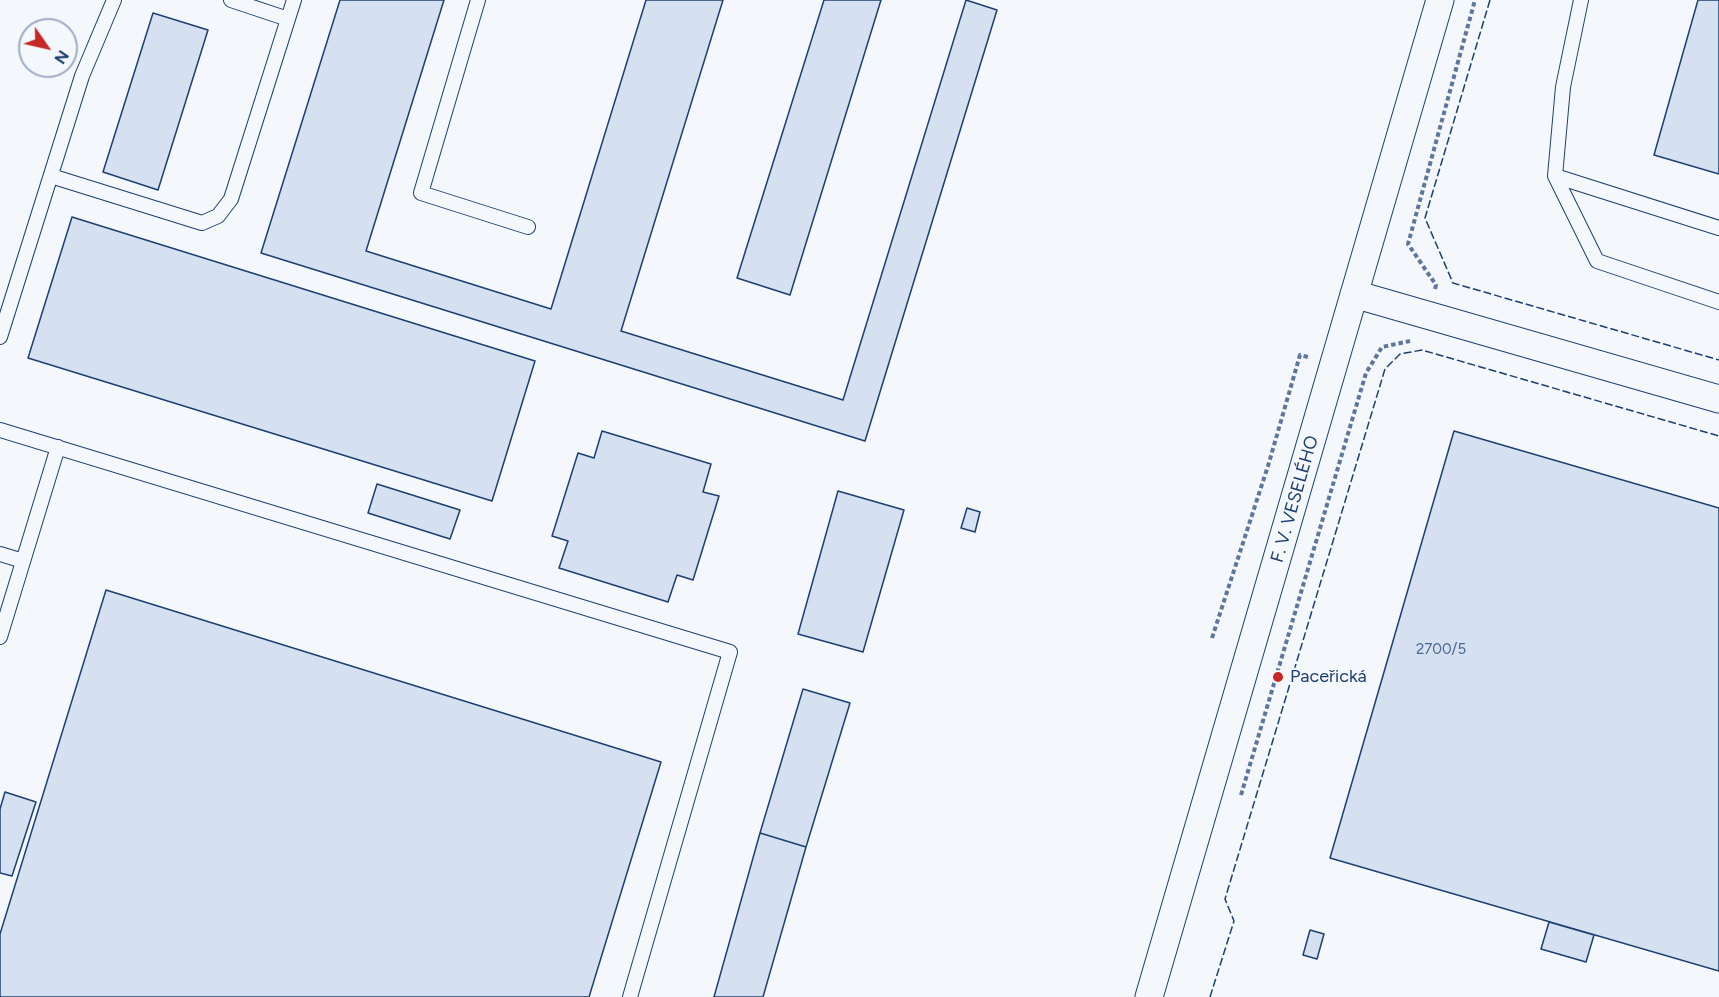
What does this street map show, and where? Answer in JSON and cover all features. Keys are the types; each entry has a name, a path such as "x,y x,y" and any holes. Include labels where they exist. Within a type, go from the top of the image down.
{"street":[{"name":"F. V. VESELÉHO","path":"1149,997 1440,0"},
{"path":"1354,294 1719,399"}],"lane":[{"path":"0,337 82,76 114,0"},
{"path":"231,0 288,19"},
{"path":"51,176 202,223 218,216 231,199 294,0"},
{"path":"478,0 421,193 528,227"},
{"path":"1581,0 1563,87 1555,176 1597,261 1719,302"},
{"path":"1555,176 1719,228"},
{"path":"0,430 730,652 630,997"},
{"path":"0,637 58,447"},
{"path":"0,554 23,561"}],"path":[{"path":"1240,797 1366,374 1382,347 1422,339 1426,315 1436,285 1408,244 1475,0"}],"building":[{"path":"340,0 444,0 366,251 551,309 646,0 723,0 621,331 843,400 966,0 997,10 865,441 261,253"},
{"path":"824,0 881,0 790,295 737,278"},
{"path":"1698,0 1719,0 1719,174 1654,155"},
{"path":"153,13 208,30 158,190 103,172"},
{"path":"72,217 535,361 492,501 28,358"},
{"path":"602,431 711,464 703,492 719,496 693,580 677,575 668,602 559,568 568,541 552,536 578,453 594,458"},
{"path":"1454,431 1719,508 1719,971 1330,858"},
{"path":"377,484 460,510 450,539 368,513"},
{"path":"838,491 904,510 863,652 798,634"},
{"path":"967,508 980,512 975,532 961,528"},
{"path":"106,590 661,762 589,997 0,997 0,934"},
{"path":"803,689 850,703 806,847 760,833"},
{"path":"5,792 36,802 12,876 0,873 0,809"},
{"path":"760,833 806,847 763,997 714,997"},
{"path":"1549,922 1594,935 1586,962 1541,949"},
{"path":"1310,930 1324,934 1317,959 1303,955"}],"fence":[{"path":"1490,0 1425,218 1453,283 1719,360"},
{"path":"1210,997 1234,921 1225,899 1385,369 1400,354 1422,350 1719,436"}],"place":[{"name":"Paceřická","path":"1278,677"}]}
